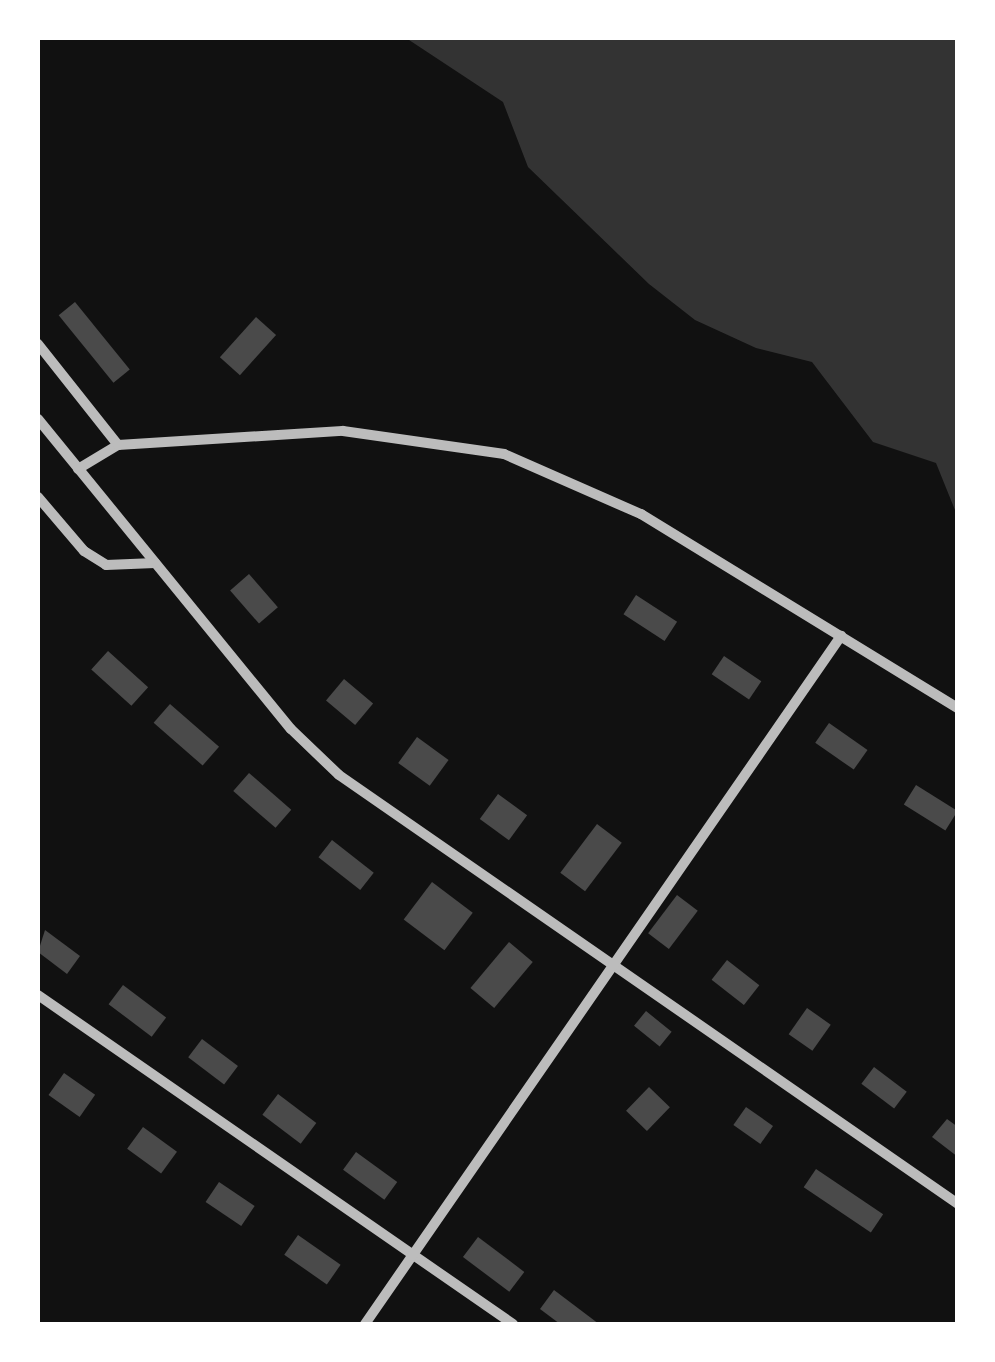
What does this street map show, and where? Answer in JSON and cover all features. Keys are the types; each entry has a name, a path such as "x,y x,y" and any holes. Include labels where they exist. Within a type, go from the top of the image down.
{"street":[{"path":"38,344 118,445"},
{"path":"38,419 291,730 339,775 958,1204"},
{"path":"78,468 118,445 343,431 504,454 640,514 958,708"},
{"path":"38,496 84,552 106,565 155,563"},
{"path":"365,1324 611,963 841,636"},
{"path":"38,995 513,1324"}],"shaded area":[{"path":"406,38 957,38 957,515 936,463 873,442 812,362 756,348 695,320 649,284 528,167 503,102"}],"building":[{"path":"75,302 130,370 113,383 59,315"},
{"path":"256,317 276,335 240,375 220,357"},
{"path":"249,574 278,607 259,624 230,590"},
{"path":"636,595 677,622 665,641 623,614"},
{"path":"108,651 148,687 131,706 91,670"},
{"path":"724,656 761,681 749,699 712,674"},
{"path":"344,679 373,703 355,725 326,700"},
{"path":"170,704 219,747 203,766 154,723"},
{"path":"829,723 868,750 854,770 815,743"},
{"path":"417,737 449,760 430,786 398,763"},
{"path":"249,773 291,810 276,828 233,791"},
{"path":"916,785 958,811 945,830 904,805"},
{"path":"498,794 527,815 509,840 480,819"},
{"path":"597,824 622,843 585,891 560,873"},
{"path":"332,840 374,873 360,890 318,857"},
{"path":"432,882 473,913 444,950 404,920"},
{"path":"677,895 698,911 669,949 648,933"},
{"path":"45,930 80,956 67,974 38,952"},
{"path":"509,942 533,962 494,1008 470,988"},
{"path":"727,960 759,985 744,1005 712,980"},
{"path":"123,985 166,1017 152,1037 109,1004"},
{"path":"807,1008 831,1025 812,1051 789,1034"},
{"path":"646,1011 672,1032 660,1047 634,1026"},
{"path":"202,1039 238,1066 224,1084 188,1057"},
{"path":"874,1067 907,1092 894,1108 861,1084"},
{"path":"64,1073 95,1095 80,1117 49,1095"},
{"path":"649,1087 670,1107 647,1131 626,1111"},
{"path":"278,1094 316,1123 301,1144 262,1115"},
{"path":"746,1107 773,1126 760,1144 733,1125"},
{"path":"947,1119 958,1127 958,1157 932,1137"},
{"path":"143,1127 177,1152 161,1174 127,1149"},
{"path":"356,1152 397,1182 384,1200 343,1170"},
{"path":"816,1169 883,1214 871,1233 804,1187"},
{"path":"219,1182 255,1206 241,1226 206,1202"},
{"path":"298,1235 341,1265 327,1284 284,1255"},
{"path":"478,1237 524,1272 509,1292 463,1257"},
{"path":"554,1290 599,1324 560,1324 540,1309"}]}
